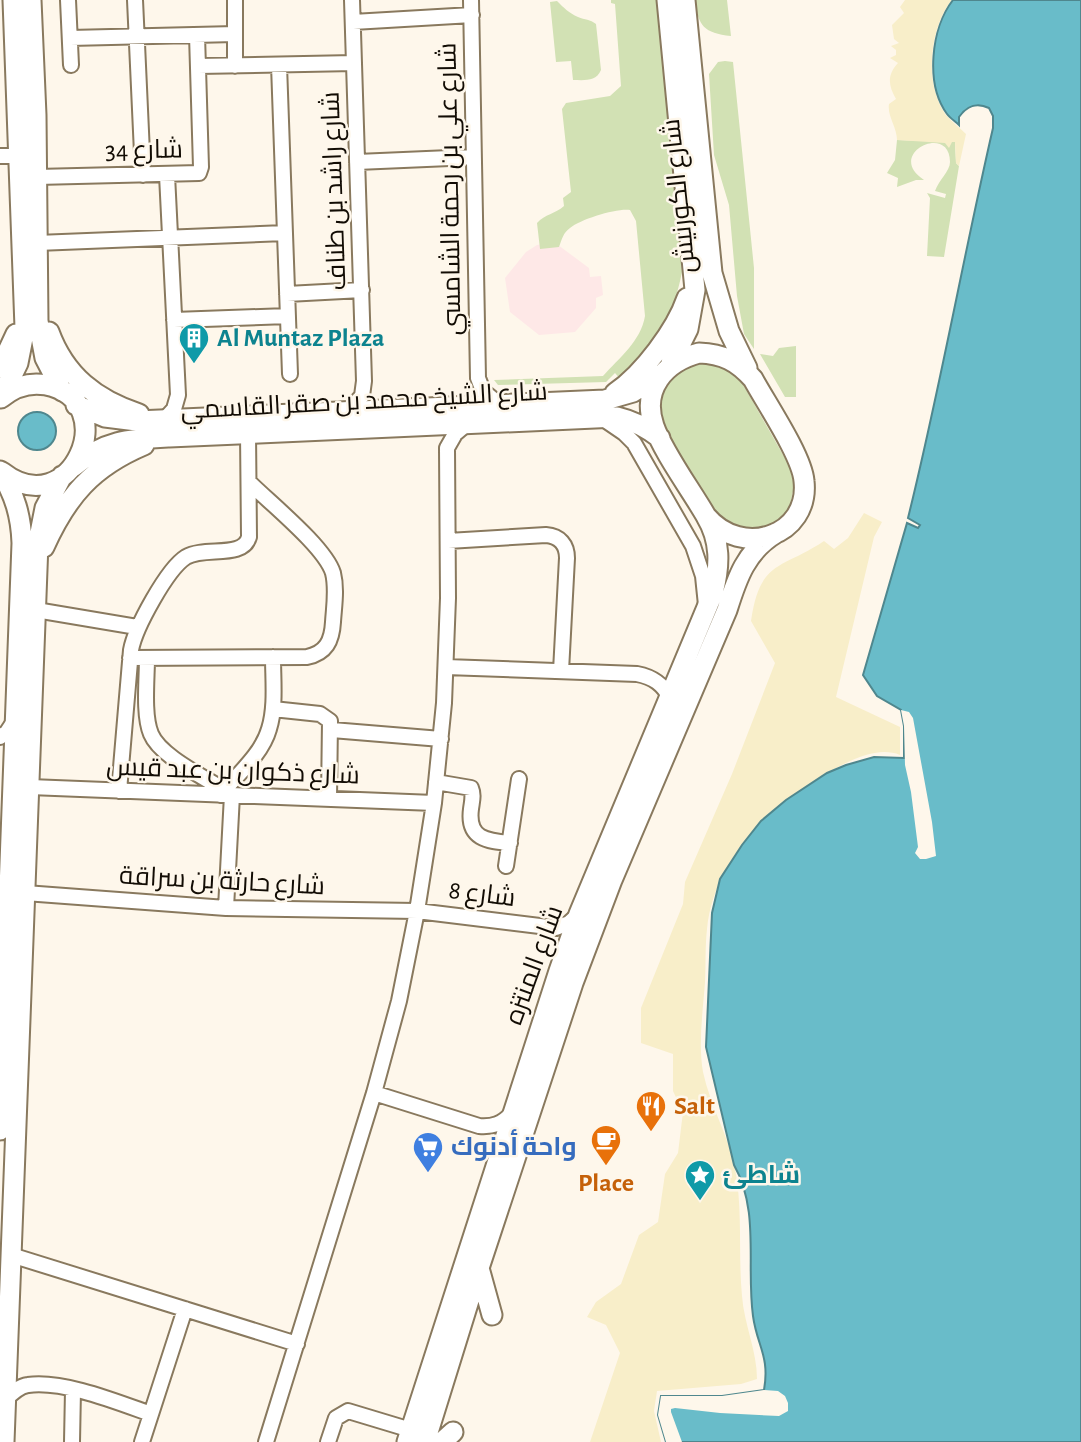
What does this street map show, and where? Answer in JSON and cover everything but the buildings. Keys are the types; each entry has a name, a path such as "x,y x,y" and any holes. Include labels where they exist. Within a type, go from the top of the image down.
{"main road":[{"path":"4,1442 7,1363 5,1309 11,1255 39,534 45,508 80,456 85,443 82,416 52,375 43,349 38,321 31,306 9,156 13,0"},
{"path":"1,397 12,380 23,346 31,306 37,243 32,0"},
{"name":"شارع الكورنيش","path":"665,370 685,338 693,310 693,270 667,0"},
{"name":"شارع الكورنيش","path":"685,0 712,273 729,331 753,379"},
{"path":"603,408 665,339 684,306 693,270"},
{"path":"0,369 31,306"},
{"path":"31,306 57,352 79,381 107,402 162,425"},
{"path":"699,353 715,353 729,358 753,379 803,472 804,495 798,511 787,525 776,533 750,539 725,533 706,516 654,426 651,400 665,370 684,357 699,353"},
{"name":"شارع الشيخ محمد بن صقر القاسمي","path":"68,472 88,455 105,446 162,425 196,418 397,409 463,415 603,408 634,392 665,370"},
{"name":"شارع الشيخ محمد بن صقر القاسمي","path":"1,397 13,389 37,384 69,398 97,415 162,425 248,433 425,425 500,405 603,408 647,428 660,438"},
{"path":"38,561 62,510 89,478 162,425"},
{"path":"0,471 22,483 36,485 50,482 68,472"},
{"path":"0,471 19,512 22,543 14,758 5,870 0,1130"},
{"path":"0,499 22,543"},
{"name":"شارع المنتزه","path":"414,1438 511,1114 587,918 630,795 717,577 719,561 714,529 706,516"},
{"name":"شارع المنتزه","path":"414,1438 479,1268 551,1045 587,918 727,610 741,570 755,548 776,533"},
{"path":"7,842 18,833 24,836 27,857"},
{"path":"479,1268 492,1315"}],"street":[{"path":"68,0 71,65"},
{"path":"135,0 143,175"},
{"path":"234,0 236,66"},
{"name":"شارع راشد بن طناف","path":"347,412 362,396 364,381 352,0"},
{"path":"353,22 471,7"},
{"name":"شارع علي بن رحمة الشامسي","path":"471,7 478,378"},
{"path":"70,38 235,34"},
{"name":"شارع 34","path":"37,177 196,174 200,170 197,35"},
{"path":"198,66 354,63"},
{"path":"279,65 290,374"},
{"path":"358,162 473,156"},
{"path":"162,425 174,408 178,395 167,175"},
{"path":"37,243 285,233"},
{"path":"287,294 362,290"},
{"path":"174,320 288,316"},
{"path":"478,378 488,396 500,405"},
{"path":"266,1442 374,1093 399,1001 417,911 434,803 446,667 447,448 478,378"},
{"path":"364,381 374,397 388,407 397,409"},
{"path":"178,395 185,408 196,418"},
{"path":"603,408 634,443 685,532 699,561 706,608"},
{"path":"425,425 447,448"},
{"path":"119,791 130,658 137,627 179,562 197,552 240,549 246,545 249,537 248,433"},
{"path":"130,658 307,657 327,647 333,633 334,577 325,557 248,482"},
{"path":"448,541 546,535 562,541 568,558 561,671"},
{"path":"36,610 137,627"},
{"path":"226,908 225,793 265,740 273,709 273,657"},
{"path":"147,658 148,719 155,742 225,793"},
{"path":"446,667 646,676 660,684 670,698"},
{"path":"273,709 324,715 330,721 332,730 329,799"},
{"path":"14,758 0,740 15,720"},
{"path":"332,730 441,739"},
{"path":"506,866 519,779"},
{"path":"436,782 471,788 473,792 470,820 474,830 486,840 510,843"},
{"name":"شارع ذكوان بن عبد قيس","path":"30,787 434,803"},
{"name":"شارع حارثة بن سراقة","path":"25,893 226,908 417,911"},
{"name":"شارع 8","path":"417,911 556,928 587,918"},
{"path":"374,1093 479,1126 500,1123 511,1114"},
{"path":"11,1255 297,1344"},
{"path":"142,1442 186,1309"},
{"path":"7,1363 28,1385"},
{"path":"5,1400 28,1385 73,1390 151,1414"},
{"path":"72,1442 73,1390"},
{"path":"328,1442 336,1418 348,1411 414,1438"}],"shaded area":[{"path":"554,242 589,268 590,277 601,276 603,295 596,298 596,308 575,332 539,335 510,312 505,278 526,252 537,245"}],"green space":[{"path":"611,0 659,0 682,272 678,289 660,330 621,380 615,373 606,382 498,385 494,380 603,376 628,349 643,325 645,316 636,221 630,210 608,212 575,225 563,236 559,247 540,249 537,223 564,206 563,198 571,192 562,109 566,103 610,96 621,86 615,4 611,3"},
{"path":"695,0 727,0 731,36 714,33 704,27 698,16"},
{"path":"557,1 572,14 596,24 601,70 593,78 573,80 571,61 556,62 550,2"},
{"path":"718,62 733,62 754,268 754,349 744,334 737,296 729,205 714,155 709,74"},
{"path":"897,140 955,142 956,163 959,166 944,257 927,256 930,198 927,193 945,198 946,194 935,191 950,165 947,150 940,144 922,146 911,161 914,170 924,180 897,187 898,178 887,173 895,160"},
{"path":"796,346 796,397 785,397 760,354 773,356 779,348"},
{"path":"698,361 727,367 740,379 790,467 794,487 789,509 777,523 758,533 720,522 688,472 666,429 661,409 661,391 669,377"}],"sand":[{"path":"905,0 952,0 938,26 932,73 939,103 946,115 966,134 959,166 956,163 955,142 952,142 949,148 945,143 897,140 889,104 896,99 890,80 898,63 890,58 896,55 896,50 891,46 899,43 894,39 892,25 904,13 900,7"},
{"path":"864,513 882,522 874,537 836,697 900,727 900,755 877,753 852,760 807,786 772,813 755,829 728,865 718,885 707,929 701,1027 703,1072 735,1168 739,1200 742,1296 757,1379 741,1384 657,1391 654,1411 661,1442 590,1442 620,1353 606,1325 587,1317 596,1302 621,1284 639,1235 658,1222 665,1174 678,1153 683,1112 673,1091 673,1054 641,1043 641,1008 683,904 685,882 732,774 775,663 751,621 755,601 760,586 775,569 824,541 834,549 848,538"}],"water":[{"path":"953,0 1081,0 1081,1442 666,1442 658,1415 661,1396 722,1396 764,1390 764,1360 751,1297 751,1239 747,1201 734,1165 706,1047 712,913 720,879 761,821 786,800 827,773 874,757 904,758 901,710 877,696 863,675 907,523 918,528 920,525 908,518 993,128 993,116 989,108 972,106 959,117 959,125 947,114 940,102 933,72 936,40 940,25"},
{"path":"37,412 50,418 56,431 50,444 37,450 24,444 18,431 24,418"}],"pier":[{"path":"901,710 909,712 913,718 932,822 936,856 926,859 920,859 915,853 918,847 905,765"},
{"path":"764,1390 778,1391 785,1396 788,1411 779,1416 671,1409 682,1442 666,1442 658,1415 661,1396 722,1396"}],"place":[{"name":"Al Muntaz Plaza","path":"194,365"},
{"name":"Salt","path":"651,1133"},
{"name":"Place","path":"606,1167"},
{"name":"واحة أدنوك","path":"428,1174"},
{"name":"شاطئ","path":"700,1202"}]}
